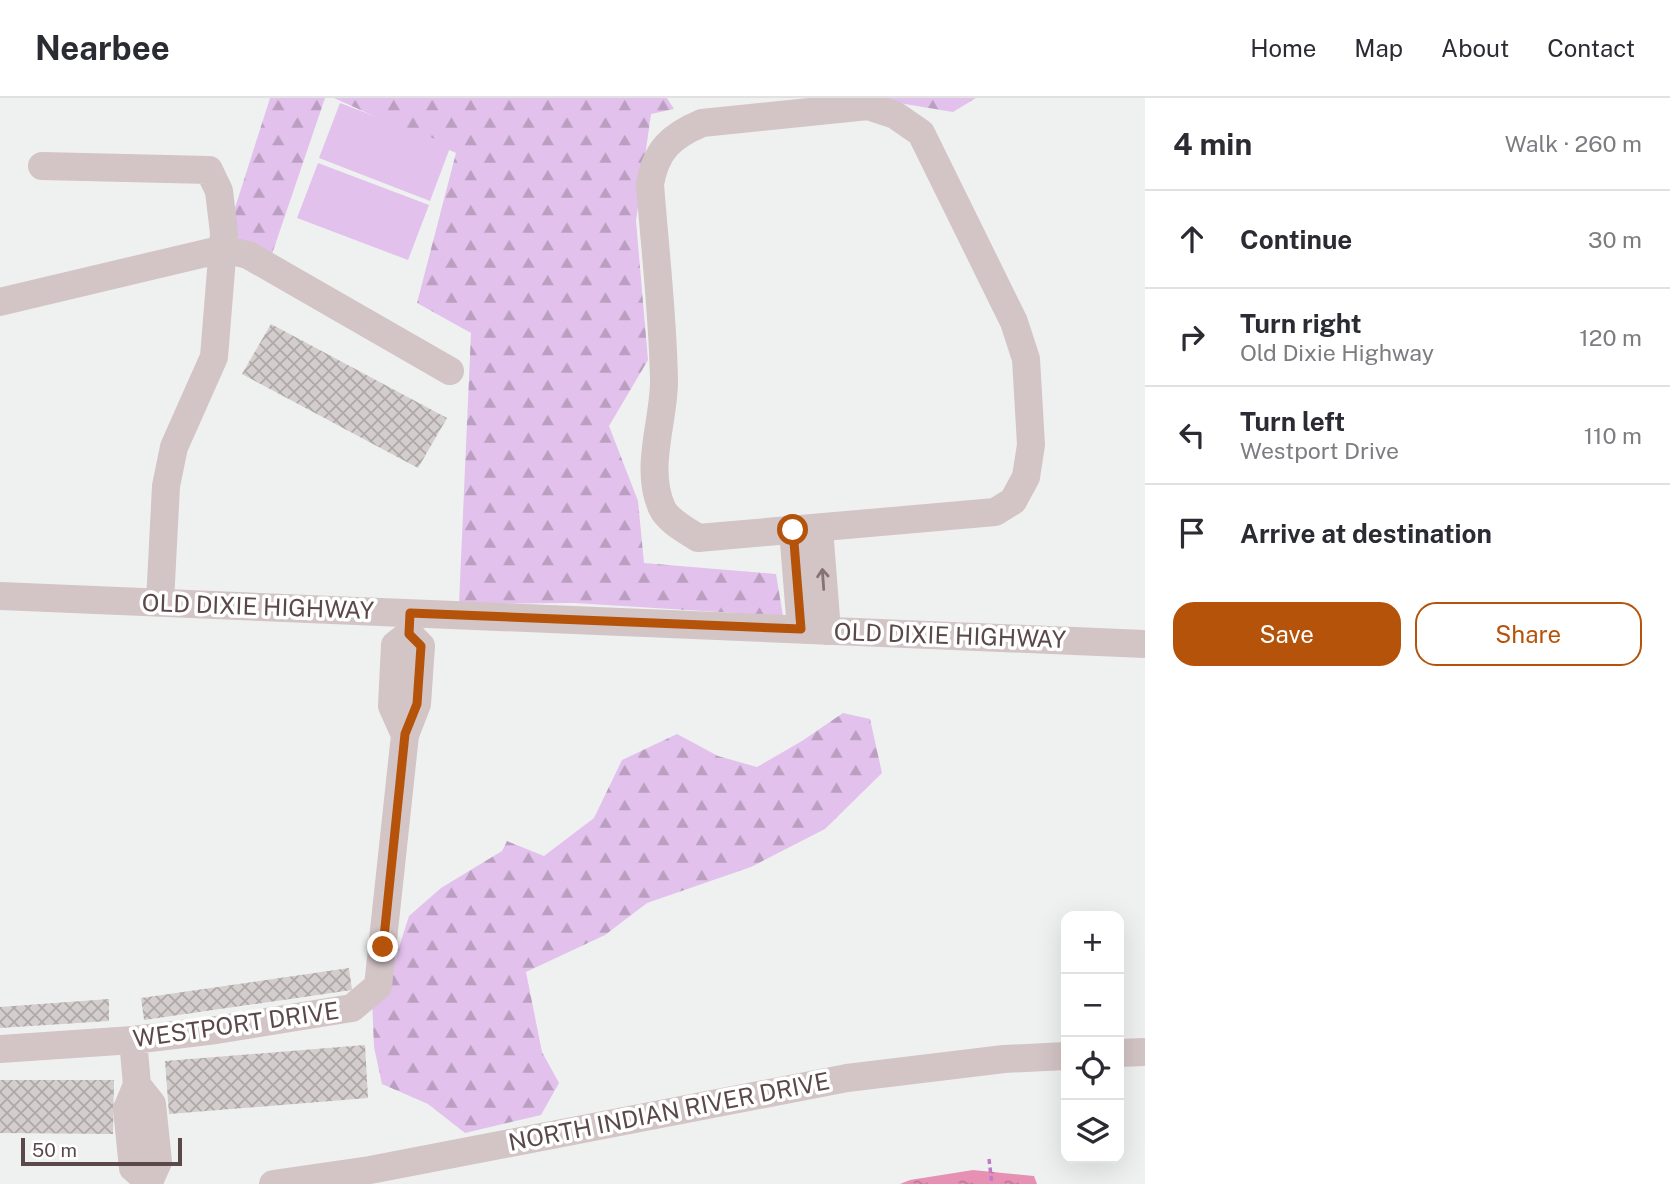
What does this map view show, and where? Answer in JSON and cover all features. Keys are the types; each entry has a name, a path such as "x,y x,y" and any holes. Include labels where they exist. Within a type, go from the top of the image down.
{"street":[{"path":"868,106 895,114 920,133 1014,322 1026,359 1031,446 1026,477 1013,501 995,512 806,529 698,538 662,510 656,487 656,440 664,384 650,184 653,164 665,147 679,132 702,123 868,106"},
{"path":"42,166 209,170 219,191 225,233 214,357 174,447 166,486 160,602"},
{"path":"0,302 223,249 248,256 450,371"},
{"path":"806,529 814,630"},
{"name":"OLD DIXIE HIGHWAY","path":"0,596 160,602 409,623 814,630 1145,644"},
{"name":"WESTPORT DRIVE","path":"0,1049 133,1040 352,1009 378,986 405,734 417,704 406,675 421,646 409,623"},
{"path":"133,1040 137,1085 127,1109 143,1140 132,1168 148,1183"},
{"path":"1124,1053 1145,1052"},
{"name":"NORTH INDIAN RIVER DRIVE","path":"273,1184 383,1167 847,1078 1004,1059 1061,1056"}],"path":[{"path":"989,1160 992,1184"}],"green space":[{"path":"270,98 325,98 271,257 227,233"},
{"path":"334,98 667,98 674,109 651,114 636,221 648,360 609,426 638,501 644,563 776,574 783,616 574,603 459,604 471,333 417,303 456,153"},
{"path":"869,98 976,98 953,112"},
{"path":"340,103 451,145 430,201 319,158"},
{"path":"318,163 429,205 408,260 297,218"},
{"path":"843,713 870,719 882,773 825,829 751,867 647,903 605,935 526,972 542,1052 559,1083 541,1115 465,1133 428,1104 382,1084 374,1047 372,1000 394,963 409,916 441,888 502,851 507,841 544,856 594,818 622,760 677,734 718,756 757,767"}],"water":[{"path":"973,1170 1034,1176 1037,1184 900,1184 910,1180"}],"building":[{"path":"271,324 447,418 418,468 242,374"},
{"path":"349,968 352,990 144,1020 141,998"},
{"path":"109,999 109,1021 0,1028 0,1007"},
{"path":"365,1045 368,1098 169,1114 165,1061"},
{"path":"0,1080 114,1080 113,1134 0,1133"}],"route":[{"path":"383,947 405,734 417,704 421,646 409,634 410,613 801,629 793,530"}]}
